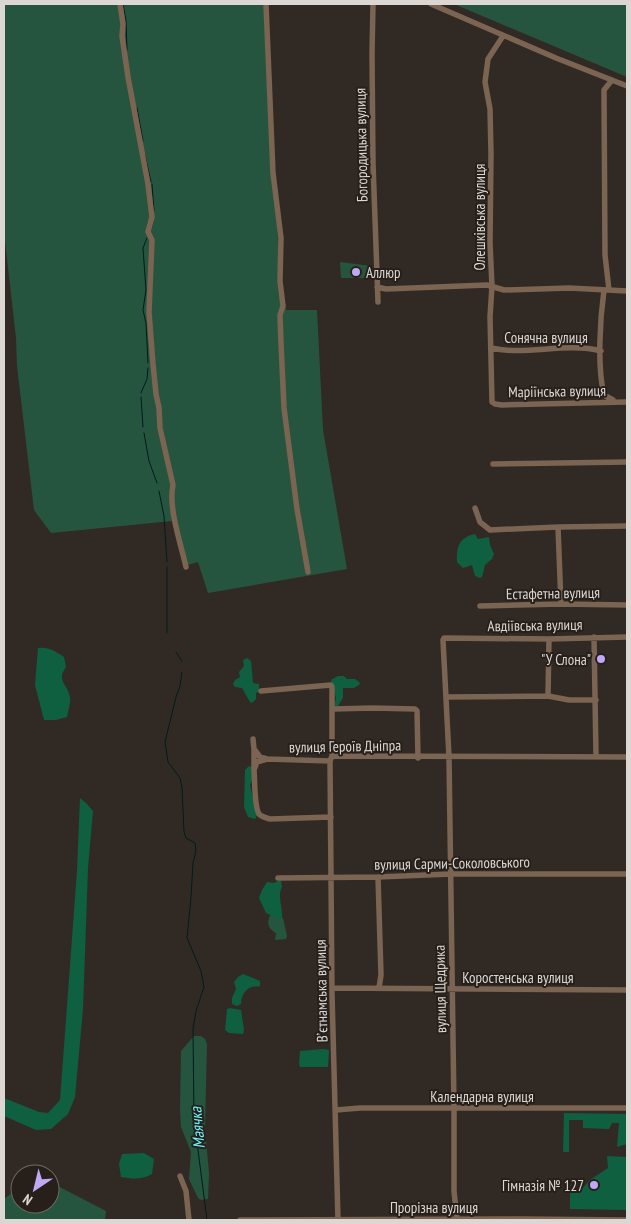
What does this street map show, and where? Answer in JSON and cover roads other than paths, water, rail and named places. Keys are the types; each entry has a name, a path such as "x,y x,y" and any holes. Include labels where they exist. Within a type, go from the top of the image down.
{"street":[{"path":"120,4 128,77 148,184 152,216 149,234 152,240 149,312 155,388 160,428 172,485 171,492 174,511 186,567"},
{"path":"266,4 273,173 281,238 280,281 283,306 280,315 284,408 308,572"},
{"name":"Богородицька вулиця","path":"373,4 373,164 378,302"},
{"path":"431,4 503,36 627,86"},
{"name":"Олешківська вулиця","path":"492,402 490,317 492,286 490,243 491,154 490,109 485,82 488,59 503,36"},
{"path":"612,80 604,90 607,290 601,331 601,378 604,395 612,400 626,402"},
{"path":"377,287 386,289 492,286 504,290 569,288 627,291"},
{"name":"Сонячна вулиця","path":"491,348 500,350 585,347 601,350"},
{"name":"Маріїнська вулиця","path":"492,402 502,405 626,402"},
{"path":"493,464 627,462"},
{"path":"475,508 480,522 490,530 627,526"},
{"path":"558,527 561,604"},
{"name":"Естафетна вулиця","path":"480,606 627,605"},
{"path":"594,637 596,756"},
{"name":"Авдіївська вулиця","path":"447,697 444,638 549,639 627,637"},
{"path":"548,696 549,639"},
{"name":"Вʼєтнамська вулиця","path":"260,691 331,685 332,687 331,817 338,1220"},
{"path":"449,757 447,697 548,696 569,700 596,700"},
{"path":"333,709 417,710 418,758"},
{"path":"253,740 258,812 264,818 331,817"},
{"name":"вулиця Героїв Дніпра","path":"254,749 260,757 267,759 627,757"},
{"name":"вулиця Щедрика","path":"449,757 454,1191 457,1220"},
{"path":"254,770 257,762 267,759"},
{"name":"вулиця Сарми-Соколовського","path":"278,878 451,874 627,874"},
{"path":"378,877 382,976 379,988"},
{"name":"Коростенська вулиця","path":"333,988 627,990"},
{"name":"Календарна вулиця","path":"336,1110 627,1108"},
{"path":"180,1176 186,1191 189,1220"},
{"name":"Прорізна вулиця","path":"240,1220 627,1220"}],"waterway":[{"path":"123,4 126,21 127,50"},
{"path":"137,108 143,141"},
{"path":"145,155 151,182"},
{"path":"152,184 154,211"},
{"path":"151,230 153,222"},
{"path":"147,238 143,248 146,290 143,310 146,323 148,363"},
{"path":"141,393 147,379 148,368"},
{"path":"141,397 143,427"},
{"path":"144,433 149,461 157,483"},
{"path":"159,491 164,516 167,562"},
{"path":"167,567 167,633"},
{"path":"176,652 182,661"},
{"name":"Маячка","path":"182,672 165,742 168,762 180,778 184,832 186,838 195,843 196,851 193,863 187,938 201,971 204,987 196,1011 193,1029 194,1119 207,1220"}],"place":[{"name":"Аллюр","path":"356,272"},
{"name":"\"У Слона\"","path":"601,659"},
{"name":"Гімназія № 127","path":"594,1185"}]}
